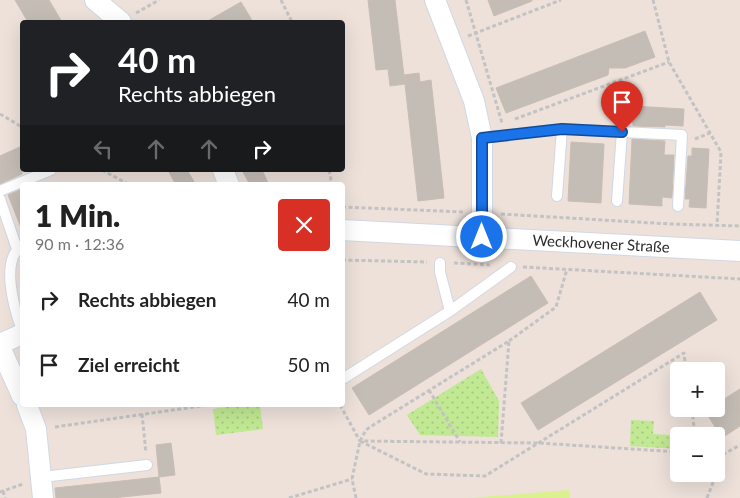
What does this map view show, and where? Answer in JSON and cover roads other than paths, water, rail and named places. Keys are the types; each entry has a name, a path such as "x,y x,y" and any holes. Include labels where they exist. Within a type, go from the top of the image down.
{"street":[{"path":"96,0 119,20"},
{"path":"435,0 474,101 482,138 482,237"},
{"name":"Weckhovener Straße","path":"345,230 740,251"},
{"path":"20,335 0,346 20,391"},
{"path":"28,407 36,429 43,498"}],"lane":[{"path":"482,138 562,129 682,136 678,206"},
{"path":"557,196 562,129"},
{"path":"618,201 622,132"},
{"path":"22,182 46,172"},
{"path":"0,191 20,183"},
{"path":"0,199 20,247 5,263 15,311 20,325"},
{"path":"440,263 440,272 450,310"},
{"path":"345,377 450,310 511,267"},
{"path":"42,476 147,465"}]}
